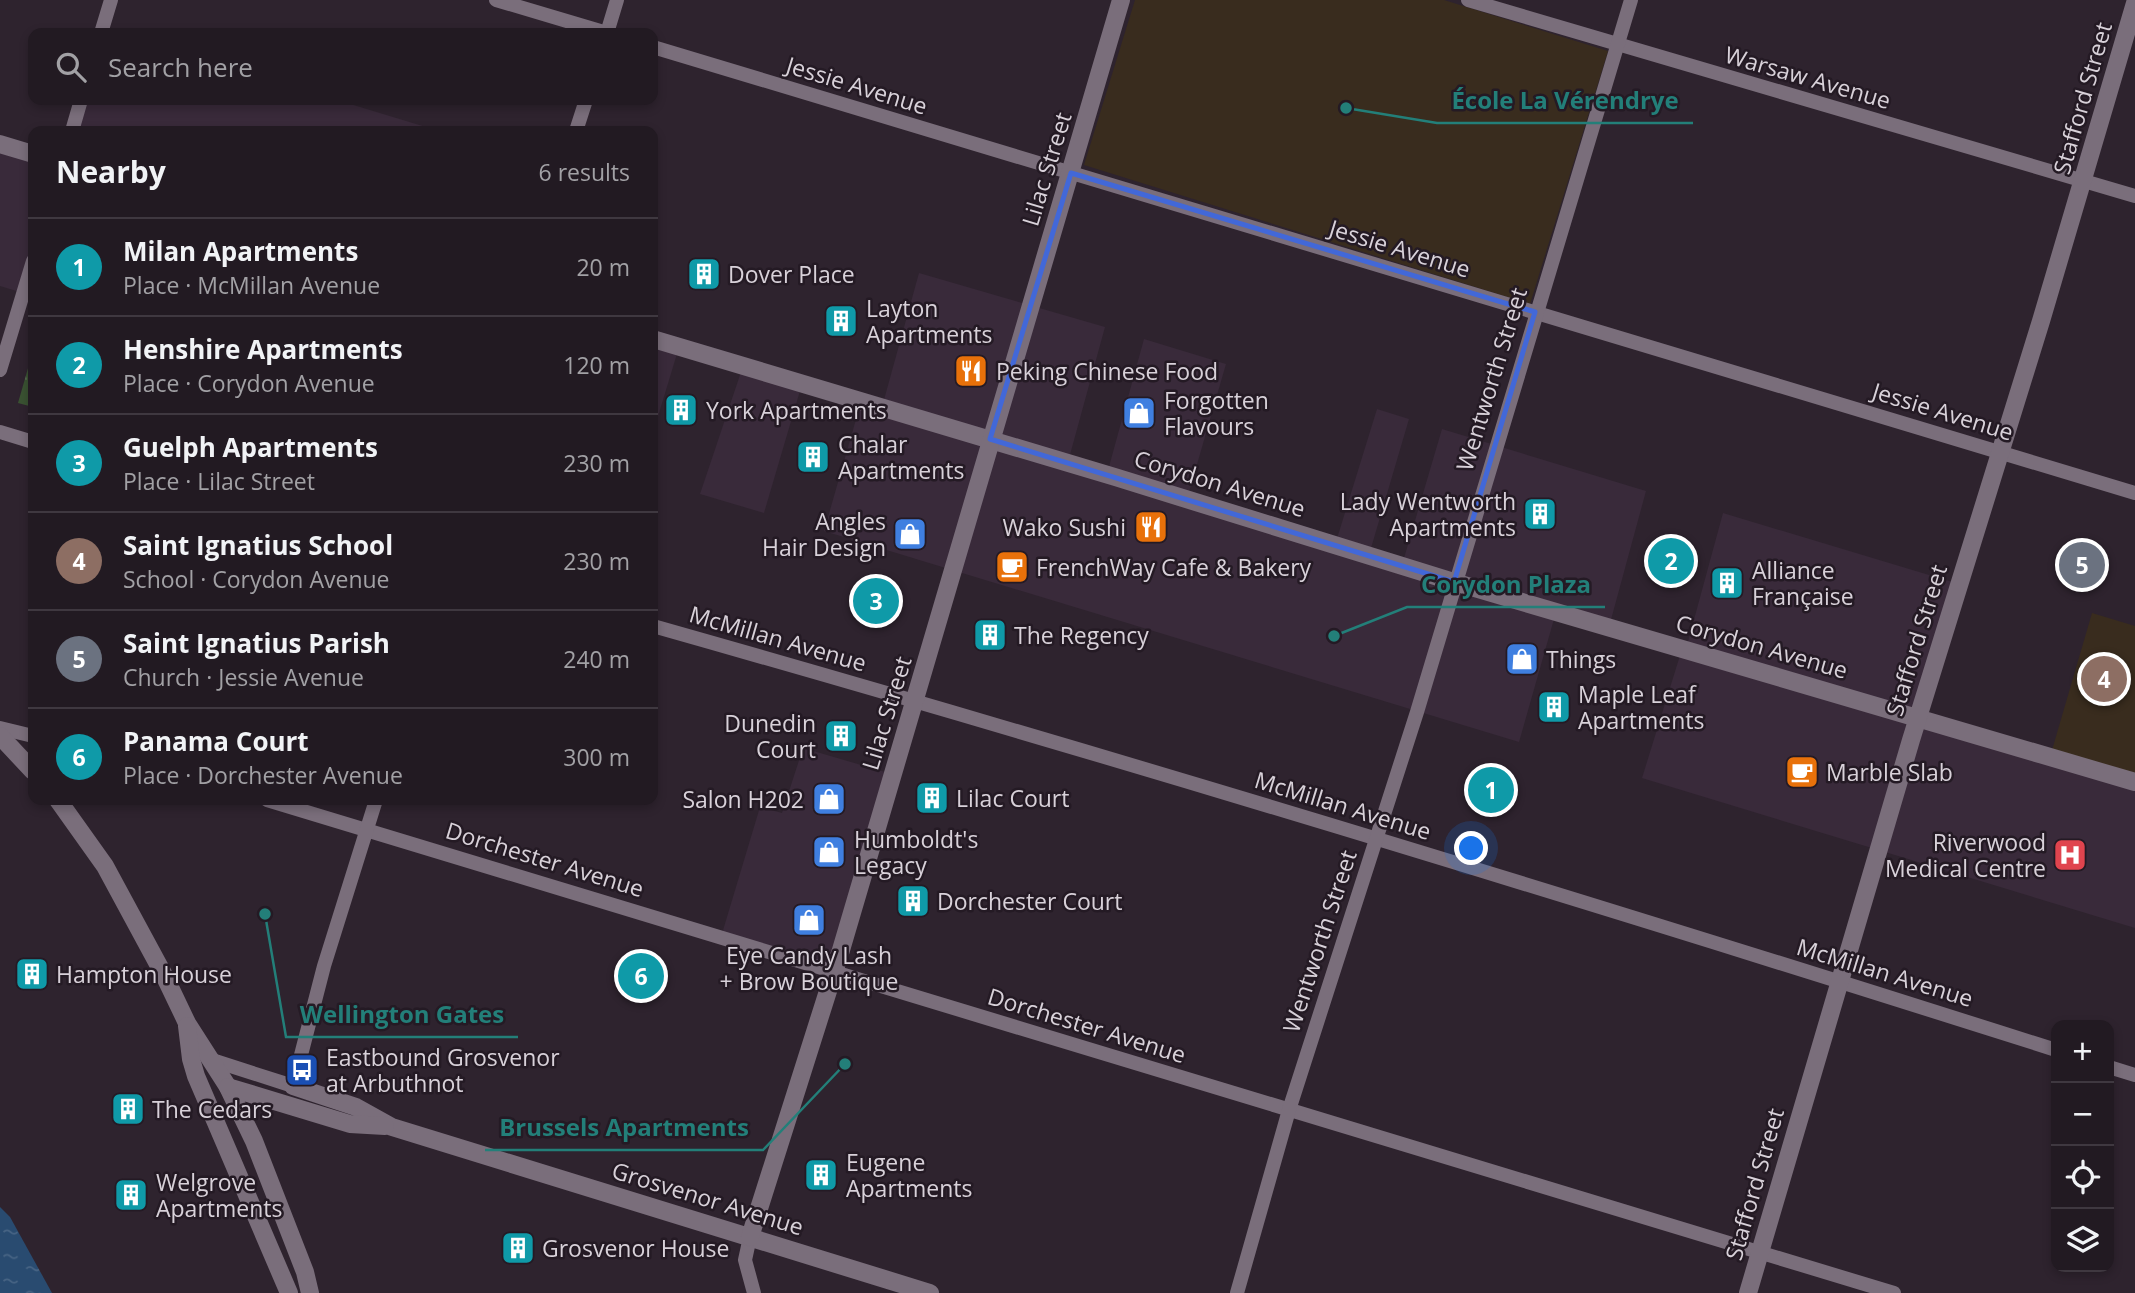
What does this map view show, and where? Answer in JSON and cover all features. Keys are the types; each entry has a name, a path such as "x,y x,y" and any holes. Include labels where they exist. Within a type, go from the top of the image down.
{"street":[{"path":"103,28 111,0"},
{"path":"496,0 590,28"},
{"path":"609,28 617,0"},
{"name":"Lilac Street","path":"750,1237 834,972 1121,0"},
{"name":"Warsaw Avenue","path":"1468,0 2135,196"},
{"name":"Wentworth Street","path":"1237,1293 1289,1111 1376,839 1630,0"},
{"name":"Stafford Street","path":"1748,1293 1918,717 2001,452 2135,3"},
{"name":"Jessie Avenue","path":"658,49 2135,492"},
{"path":"73,126 80,105"},
{"path":"578,126 584,105"},
{"path":"0,144 28,152"},
{"path":"0,370 28,278"},
{"name":"Corydon Avenue","path":"658,340 990,439 1454,582 2135,782"},
{"path":"0,432 28,440"},
{"name":"McMillan Avenue","path":"658,627 1376,839 2051,1048"},
{"path":"0,728 28,735"},
{"path":"0,736 28,766"},
{"path":"62,805 86,836 122,895 187,1023 228,1087 254,1141 305,1272 310,1293"},
{"name":"Dorchester Avenue","path":"285,805 1894,1293"},
{"path":"293,1086 324,966 374,805"},
{"path":"187,1023 196,1076 289,1293"},
{"name":"Grosvenor Avenue","path":"212,1060 356,1107 392,1127 930,1293"},
{"path":"2114,1069 2135,1075"},
{"name":"Grosvenor Avenue","path":"196,1076 350,1124 392,1127"},
{"path":"750,1237 745,1260 754,1293"}],"highlighted area":[{"path":"1071,173 1535,312 1454,582 990,439"}],"shaded area":[{"path":"1135,0 1444,0 1608,51 1530,304 1084,165"},
{"path":"80,105 353,105 423,126 73,126"},
{"path":"0,143 28,151 28,294 0,286"},
{"path":"919,273 1105,327 1068,462 1107,474 1144,339 1226,364 1187,499 1335,545 1377,409 1409,419 1369,555 1402,565 1442,429 1646,491 1609,627 1556,612 1519,742 824,531 861,402 882,407"},
{"path":"658,341 679,347 658,416"},
{"path":"743,366 802,384 764,513 700,494"},
{"path":"1723,513 1959,584 1918,717 2135,782 2135,928 1642,778 1682,649 1686,649"},
{"path":"2092,613 2135,626 2135,782 2050,757"},
{"path":"803,748 892,774 834,972 721,937 760,807 782,813"}],"green space":[{"path":"28,368 28,406 18,403"}],"water":[{"path":"0,1207 10,1217 52,1293 0,1293"}],"place":[{"name":"École La Vérendrye","path":"1346,108"},
{"name":"Dover Place","path":"704,274"},
{"name":"Layton Apartments","path":"841,321"},
{"name":"Peking Chinese Food","path":"971,371"},
{"name":"York Apartments","path":"681,410"},
{"name":"Forgotten Flavours","path":"1139,413"},
{"name":"Chalar Apartments","path":"813,457"},
{"name":"Lady Wentworth Apartments","path":"1540,514"},
{"name":"Wako Sushi","path":"1151,527"},
{"name":"Angles Hair Design","path":"910,534"},
{"name":"Henshire Apartments","path":"1671,561"},
{"name":"Saint Ignatius Parish","path":"2082,565"},
{"name":"FrenchWay Cafe & Bakery","path":"1012,567"},
{"name":"Alliance Française","path":"1727,583"},
{"name":"Guelph Apartments","path":"876,601"},
{"name":"The Regency","path":"990,635"},
{"name":"Corydon Plaza","path":"1334,636"},
{"name":"Things","path":"1522,659"},
{"name":"Saint Ignatius School","path":"2104,679"},
{"name":"Maple Leaf Apartments","path":"1554,707"},
{"name":"Dunedin Court","path":"841,736"},
{"name":"Marble Slab","path":"1802,772"},
{"name":"Milan Apartments","path":"1491,790"},
{"name":"Lilac Court","path":"932,798"},
{"name":"Salon H202","path":"829,799"},
{"name":"Humboldt's Legacy","path":"829,852"},
{"name":"Riverwood Medical Centre","path":"2070,855"},
{"name":"Dorchester Court","path":"913,901"},
{"name":"Wellington Gates","path":"265,914"},
{"name":"Eye Candy Lash + Brow Boutique","path":"809,920"},
{"name":"Hampton House","path":"32,974"},
{"name":"Panama Court","path":"641,976"},
{"name":"Brussels Apartments","path":"845,1064"},
{"name":"Eastbound Grosvenor at Arbuthnot","path":"302,1070"},
{"name":"The Cedars","path":"128,1109"},
{"name":"Eugene Apartments","path":"821,1175"},
{"name":"Welgrove Apartments","path":"131,1195"},
{"name":"Grosvenor House","path":"518,1248"}]}
